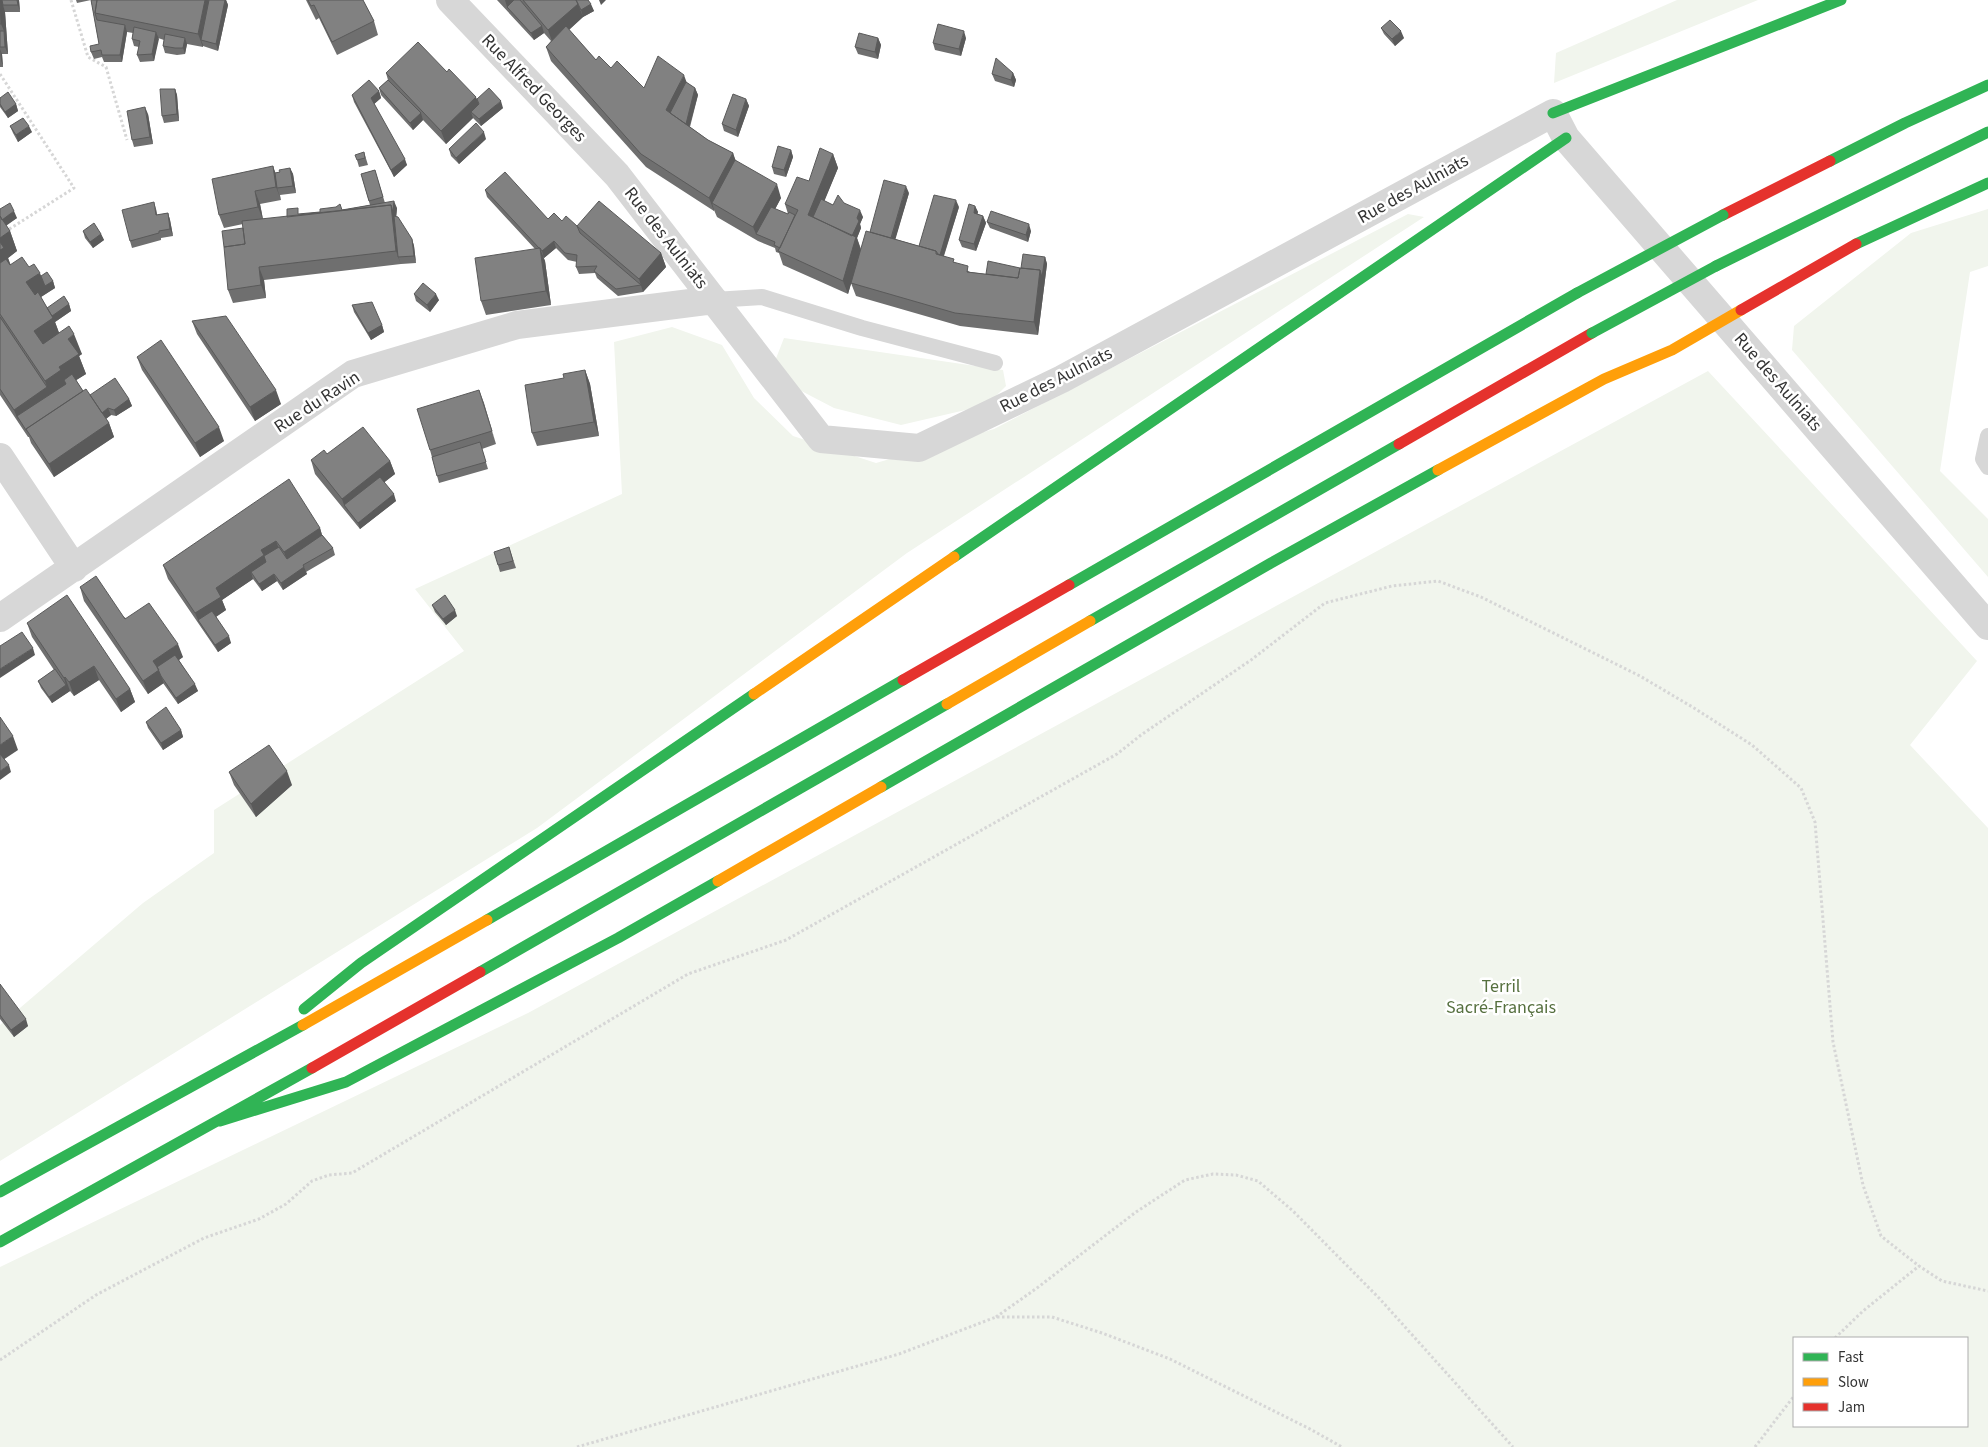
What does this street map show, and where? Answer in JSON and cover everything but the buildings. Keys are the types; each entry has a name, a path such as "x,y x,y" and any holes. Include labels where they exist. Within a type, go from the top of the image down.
{"highway":[{"path":"1553,113 1842,0"},
{"path":"0,1192 239,1062 1577,293 1722,215 1988,85"},
{"path":"0,1242 220,1121 1592,332 1716,266 1988,132"},
{"path":"239,1062 361,963 1566,138"},
{"path":"220,1121 346,1082 618,938 1272,563 1496,437 1604,379 1672,350 1852,246 1988,183"}],"street":[{"name":"Rue Alfred Georges","path":"450,0 617,175"},
{"name":"Rue des Aulniats","path":"617,175 820,438 919,448 1062,379 1553,113 1566,138 1986,621"},
{"name":"Rue du Ravin","path":"0,618 353,374 517,325 714,300"},
{"path":"0,456 74,568"}],"lane":[{"name":"Rue des Aulniats","path":"714,300 762,298 862,328 995,363"},
{"path":"1988,436 1983,459 1988,467"}],"path":[{"path":"71,0 88,57 106,67 127,140"},
{"path":"0,74 74,188 0,235"},
{"path":"0,1360 96,1295 204,1238 260,1219 286,1204 312,1181 329,1175 352,1173 688,974 786,940 1117,754 1141,735 1251,660 1325,603 1392,586 1438,581 1480,597 1640,676 1752,745 1801,788 1815,822 1833,1042 1862,1185 1882,1236 1919,1266 1942,1281 1988,1291"},
{"path":"577,1447 899,1354 996,1317 1136,1212 1185,1180 1213,1174 1236,1174 1258,1181 1293,1211 1379,1298 1513,1447"},
{"path":"1836,1337 1863,1311 1919,1266"},
{"path":"996,1317 1052,1317 1102,1333 1170,1359 1342,1447"},
{"path":"1755,1447 1793,1397"}],"green space":[{"path":"1677,0 1758,0 1554,83 1556,53"},
{"path":"1988,209 1988,266 1970,272 1940,471 1988,519 1988,577 1792,350 1794,326 1911,233"},
{"path":"1408,214 1424,217 907,553 537,828 0,1161 0,1025 143,903 214,853 214,810 464,651 415,589 622,494 614,342 672,327 722,345 754,398 793,436 876,463 994,429"},
{"path":"784,338 1003,370 1006,386 987,405 901,425 834,408 786,383 775,361"},
{"name":"Terril Sacré-Français","path":"1708,371 1977,661 1910,745 1988,828 1988,1447 0,1447 0,1267 528,1013"}],"traffic: fast":[{"path":"1553,113 1841,0"},
{"path":"1830,161 1905,123 1988,85"},
{"path":"1716,266 1988,132"},
{"path":"954,557 1566,138"},
{"path":"1856,244 1988,183"},
{"path":"1577,293 1723,215"},
{"path":"1592,333 1716,266"},
{"path":"1069,585 1577,293"},
{"path":"1090,621 1399,444"},
{"path":"881,787 1271,563 1438,470"},
{"path":"487,920 903,680"},
{"path":"304,1009 361,963 754,694"},
{"path":"480,972 947,704"},
{"path":"220,1121 346,1082 618,938 718,881"},
{"path":"0,1192 303,1025"},
{"path":"0,1242 312,1068"}],"traffic: slow":[{"path":"1438,470 1604,379 1672,350 1741,310"},
{"path":"754,694 954,557"},
{"path":"947,704 1090,621"},
{"path":"718,881 881,787"},
{"path":"303,1025 487,920"}],"traffic: jam":[{"path":"1723,215 1830,161"},
{"path":"1741,310 1856,244"},
{"path":"1399,444 1592,333"},
{"path":"903,680 1069,585"},
{"path":"312,1068 480,972"}]}
